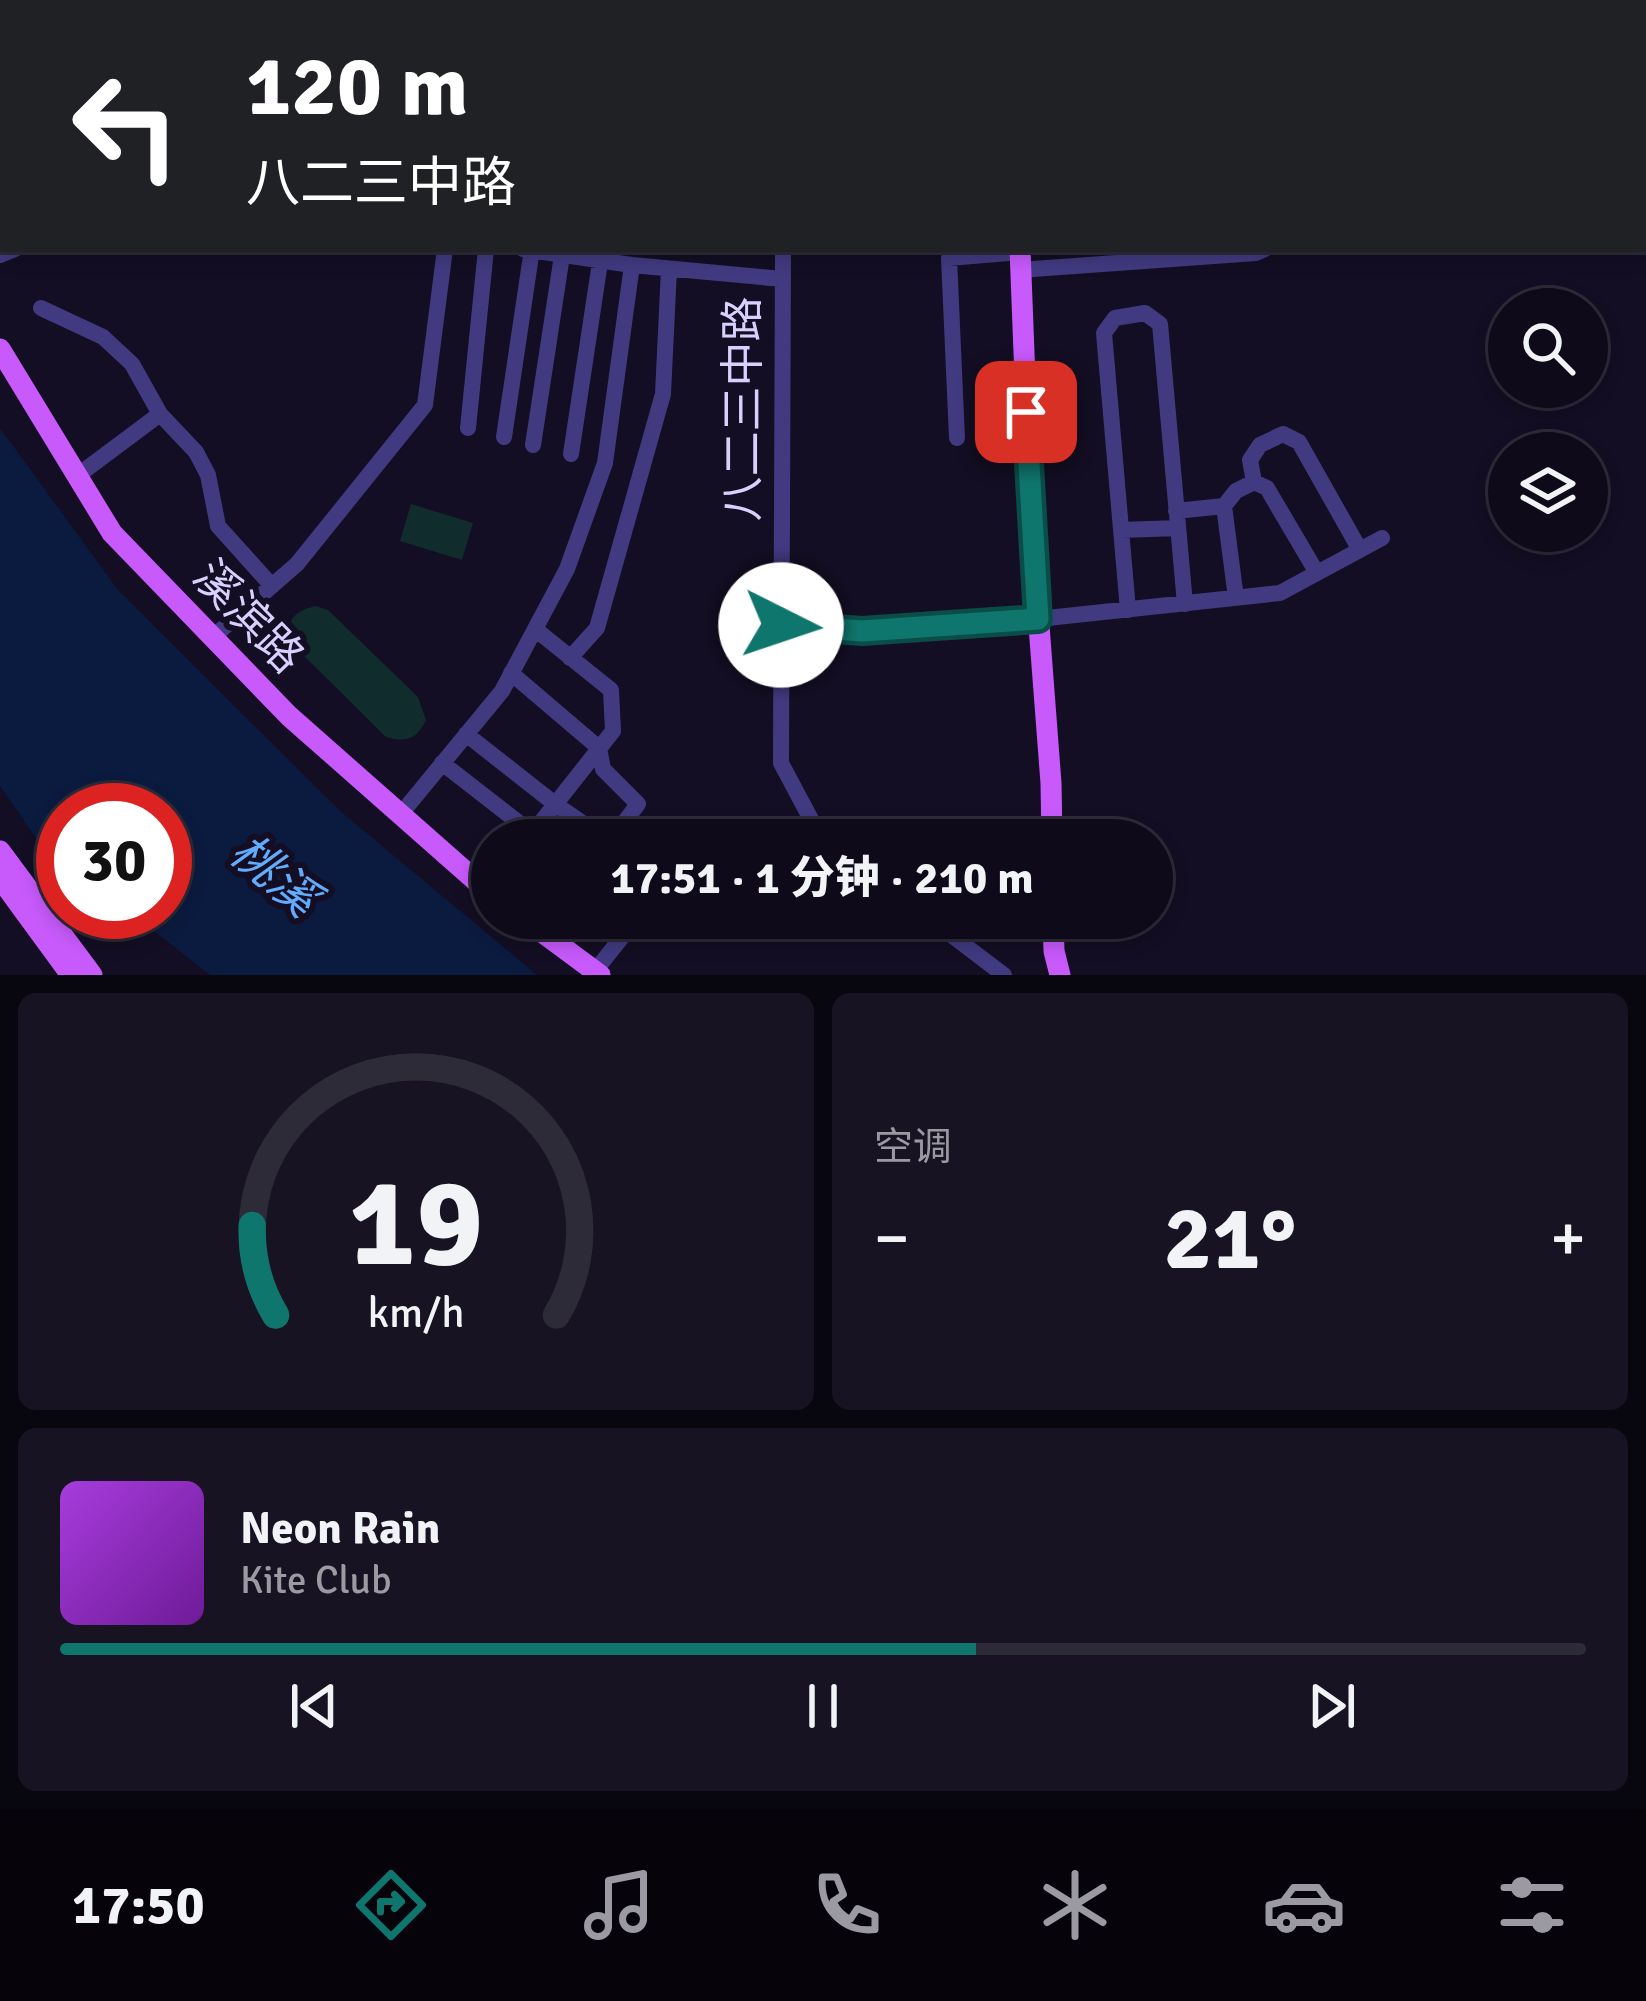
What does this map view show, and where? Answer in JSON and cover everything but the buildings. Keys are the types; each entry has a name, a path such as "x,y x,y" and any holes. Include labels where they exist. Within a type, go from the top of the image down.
{"main road":[{"path":"1020,257 1030,508 1052,819"},
{"name":"溪滨路","path":"0,350 112,533 290,716 471,874"},
{"path":"0,851 92,975"},
{"path":"0,878 71,975"},
{"path":"551,939 597,973"},
{"path":"1054,939 1060,975"}],"street":[{"path":"213,637 297,564 425,405 445,252"},
{"path":"468,428 486,252"},
{"path":"504,437 529,252"},
{"path":"533,445 563,252 602,255 632,265 782,279"},
{"name":"八二三中路","path":"782,252 781,763 811,819"},
{"path":"957,438 949,258 1258,252"},
{"path":"572,454 602,255"},
{"path":"400,814 502,691 567,569 605,463 632,265"},
{"path":"571,658 597,628 664,394 669,269"},
{"path":"41,308 103,337 132,364 160,414 196,452 208,475 218,526 272,586"},
{"path":"1128,610 1104,333 1115,318 1145,313 1160,324 1185,604"},
{"path":"77,476 160,414"},
{"path":"1254,482 1250,460 1260,445 1283,434 1298,442 1360,550"},
{"path":"1121,530 1225,506 1236,491 1254,482"},
{"path":"1254,482 1267,488 1317,573"},
{"path":"1225,506 1235,598"},
{"path":"781,625 862,631 1038,619 1280,593 1382,538"},
{"path":"535,629 611,690 614,730 545,819"},
{"path":"511,673 599,748 603,769 638,804 626,819"},
{"path":"466,734 578,819"},
{"path":"442,764 510,819"},
{"path":"597,973 622,939"},
{"path":"957,939 1004,975"}],"green space":[{"path":"411,504 473,523 462,560 400,541"},
{"path":"316,606 328,610 418,697 426,720 419,732 399,740 386,737 295,647 292,620"}],"water":[{"name":"桃溪","path":"0,428 118,590 339,810 471,920 471,939 494,939 537,975 210,975 164,939 192,939 192,783 36,783 36,838 0,786"}],"route":[{"path":"781,625 862,631 1038,619 1026,412"}]}
